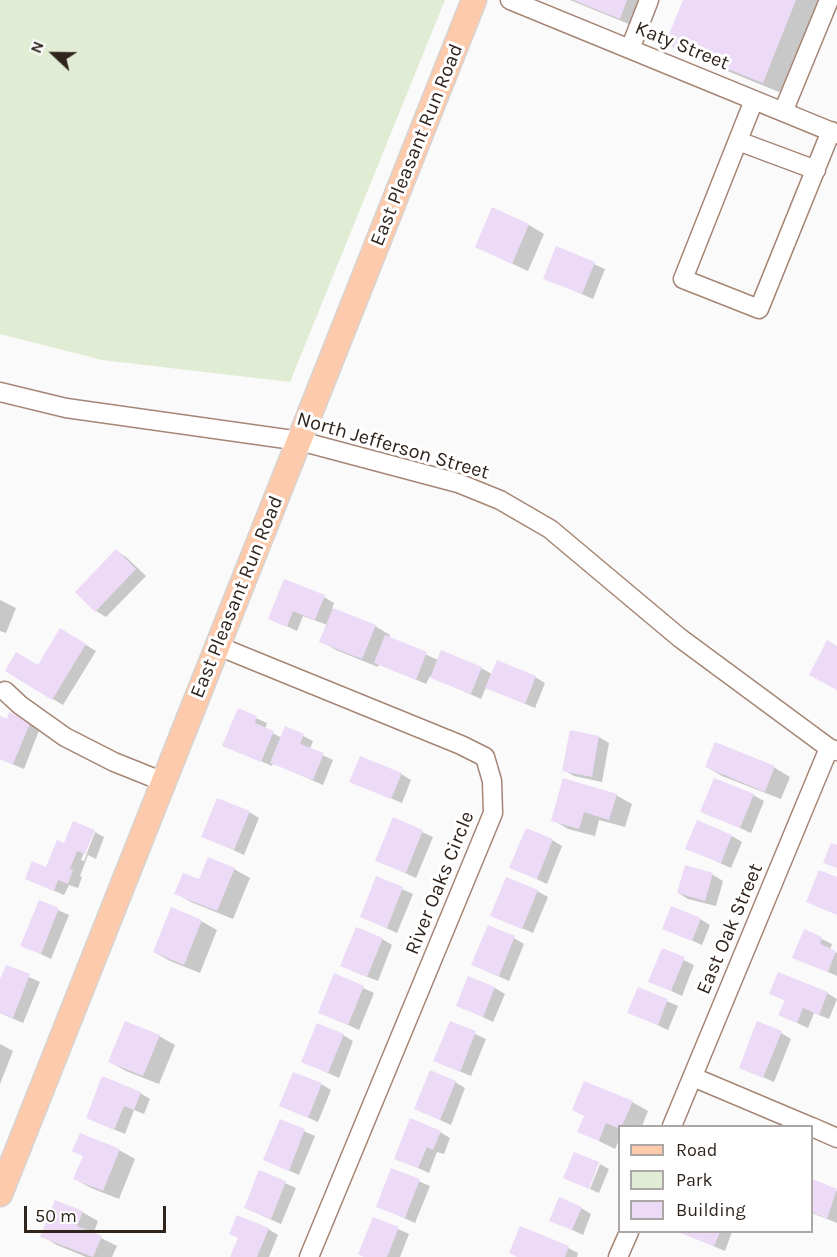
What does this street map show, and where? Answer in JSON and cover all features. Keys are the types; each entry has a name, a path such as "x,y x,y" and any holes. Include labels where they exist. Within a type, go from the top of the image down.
{"main road":[{"name":"East Pleasant Run Road","path":"0,1194 474,0"}],"street":[{"name":"Katy Street","path":"510,0 834,133"},
{"path":"630,49 649,0"},
{"path":"783,112 829,0"},
{"path":"754,100 683,279 759,309 816,170 834,133"},
{"path":"738,141 816,170"},
{"name":"North Jefferson Street","path":"0,392 66,408 300,441 458,483 500,500 550,528 680,638 833,750"},
{"name":"River Oaks Circle","path":"218,646 469,749 485,757 492,781 493,813 309,1257"},
{"path":"4,691 65,737 114,762 164,782"},
{"name":"East Oak Street","path":"672,1125 833,750"},
{"path":"693,1077 805,1125"},
{"path":"813,1128 837,1138"},
{"path":"618,1257 629,1233"}],"green space":[{"path":"0,0 445,0 290,382 102,360 0,334"}],"building":[{"path":"573,0 627,0 620,19"},
{"path":"683,0 796,0 763,83 665,44"},
{"path":"492,207 529,224 512,264 475,247"},
{"path":"556,246 595,262 582,294 543,279"},
{"path":"116,549 136,569 95,612 75,592"},
{"path":"284,579 325,595 315,620 293,611 287,627 268,619"},
{"path":"333,608 376,625 362,659 319,642"},
{"path":"60,628 86,644 52,700 5,671 16,652 38,665"},
{"path":"385,635 427,652 416,680 374,663"},
{"path":"827,640 837,646 837,690 809,675"},
{"path":"441,650 482,667 471,694 430,678"},
{"path":"497,660 536,676 525,704 485,688"},
{"path":"238,708 257,716 255,723 274,731 261,762 222,746"},
{"path":"9,712 31,721 13,764 0,759 0,716 7,719"},
{"path":"285,726 304,734 300,744 324,753 313,780 270,763"},
{"path":"570,730 599,736 592,777 562,771"},
{"path":"715,742 775,766 765,792 705,767"},
{"path":"360,756 402,773 391,799 349,782"},
{"path":"563,778 617,794 609,820 584,812 579,829 551,821"},
{"path":"714,778 754,794 740,828 700,812"},
{"path":"217,798 250,811 234,850 201,837"},
{"path":"393,817 423,830 406,873 375,861"},
{"path":"697,820 732,835 721,863 685,849"},
{"path":"73,821 95,830 85,854 77,851 70,869 73,870 68,884 58,880 54,891 25,879 32,861 46,867 57,840 64,843"},
{"path":"526,828 553,839 537,879 509,868"},
{"path":"831,843 837,845 837,868 823,863"},
{"path":"208,857 235,868 217,911 174,894 183,873 199,879"},
{"path":"685,865 713,873 705,901 677,893"},
{"path":"819,870 837,877 837,915 806,902"},
{"path":"376,876 403,887 387,928 360,917"},
{"path":"506,877 538,890 522,929 490,916"},
{"path":"39,900 59,908 41,954 20,946"},
{"path":"671,906 701,918 692,941 662,929"},
{"path":"171,907 202,920 184,965 153,952"},
{"path":"488,925 515,936 499,976 471,965"},
{"path":"356,927 383,938 367,977 340,966"},
{"path":"804,929 822,937 820,944 836,951 828,972 792,958"},
{"path":"662,948 685,957 671,991 648,982"},
{"path":"6,965 30,974 13,1018 0,1013 0,979"},
{"path":"778,972 828,992 819,1015 803,1008 797,1023 778,1015 785,1000 769,994"},
{"path":"334,973 364,986 348,1025 318,1013"},
{"path":"468,976 495,987 483,1017 456,1006"},
{"path":"638,987 668,999 658,1025 627,1013"},
{"path":"125,1021 160,1035 143,1076 108,1062"},
{"path":"450,1021 476,1031 460,1072 433,1061"},
{"path":"757,1021 782,1031 763,1078 739,1068"},
{"path":"317,1023 344,1034 328,1073 301,1062"},
{"path":"430,1070 456,1081 440,1120 414,1109"},
{"path":"293,1072 322,1083 308,1118 279,1106"},
{"path":"102,1076 141,1092 134,1110 124,1106 114,1130 86,1118"},
{"path":"584,1081 633,1101 622,1125 618,1125 618,1128 606,1123 599,1141 577,1132 584,1116 572,1110"},
{"path":"410,1118 441,1131 433,1150 427,1147 418,1168 394,1159"},
{"path":"280,1119 305,1129 289,1171 263,1160"},
{"path":"80,1133 120,1149 103,1191 73,1179 83,1156 72,1151"},
{"path":"574,1152 599,1162 589,1189 563,1178"},
{"path":"391,1168 420,1179 405,1218 376,1207"},
{"path":"259,1170 286,1181 271,1219 244,1208"},
{"path":"813,1179 837,1189 827,1219 813,1212"},
{"path":"559,1197 582,1207 572,1230 549,1221"},
{"path":"55,1200 83,1211 77,1226 102,1236 93,1257 40,1237"},
{"path":"237,1215 269,1228 257,1257 230,1257 238,1238 229,1234"},
{"path":"373,1217 399,1227 387,1257 364,1257 358,1254"},
{"path":"520,1226 569,1246 565,1257 517,1257 509,1253"},
{"path":"681,1233 720,1233 714,1246"}]}
